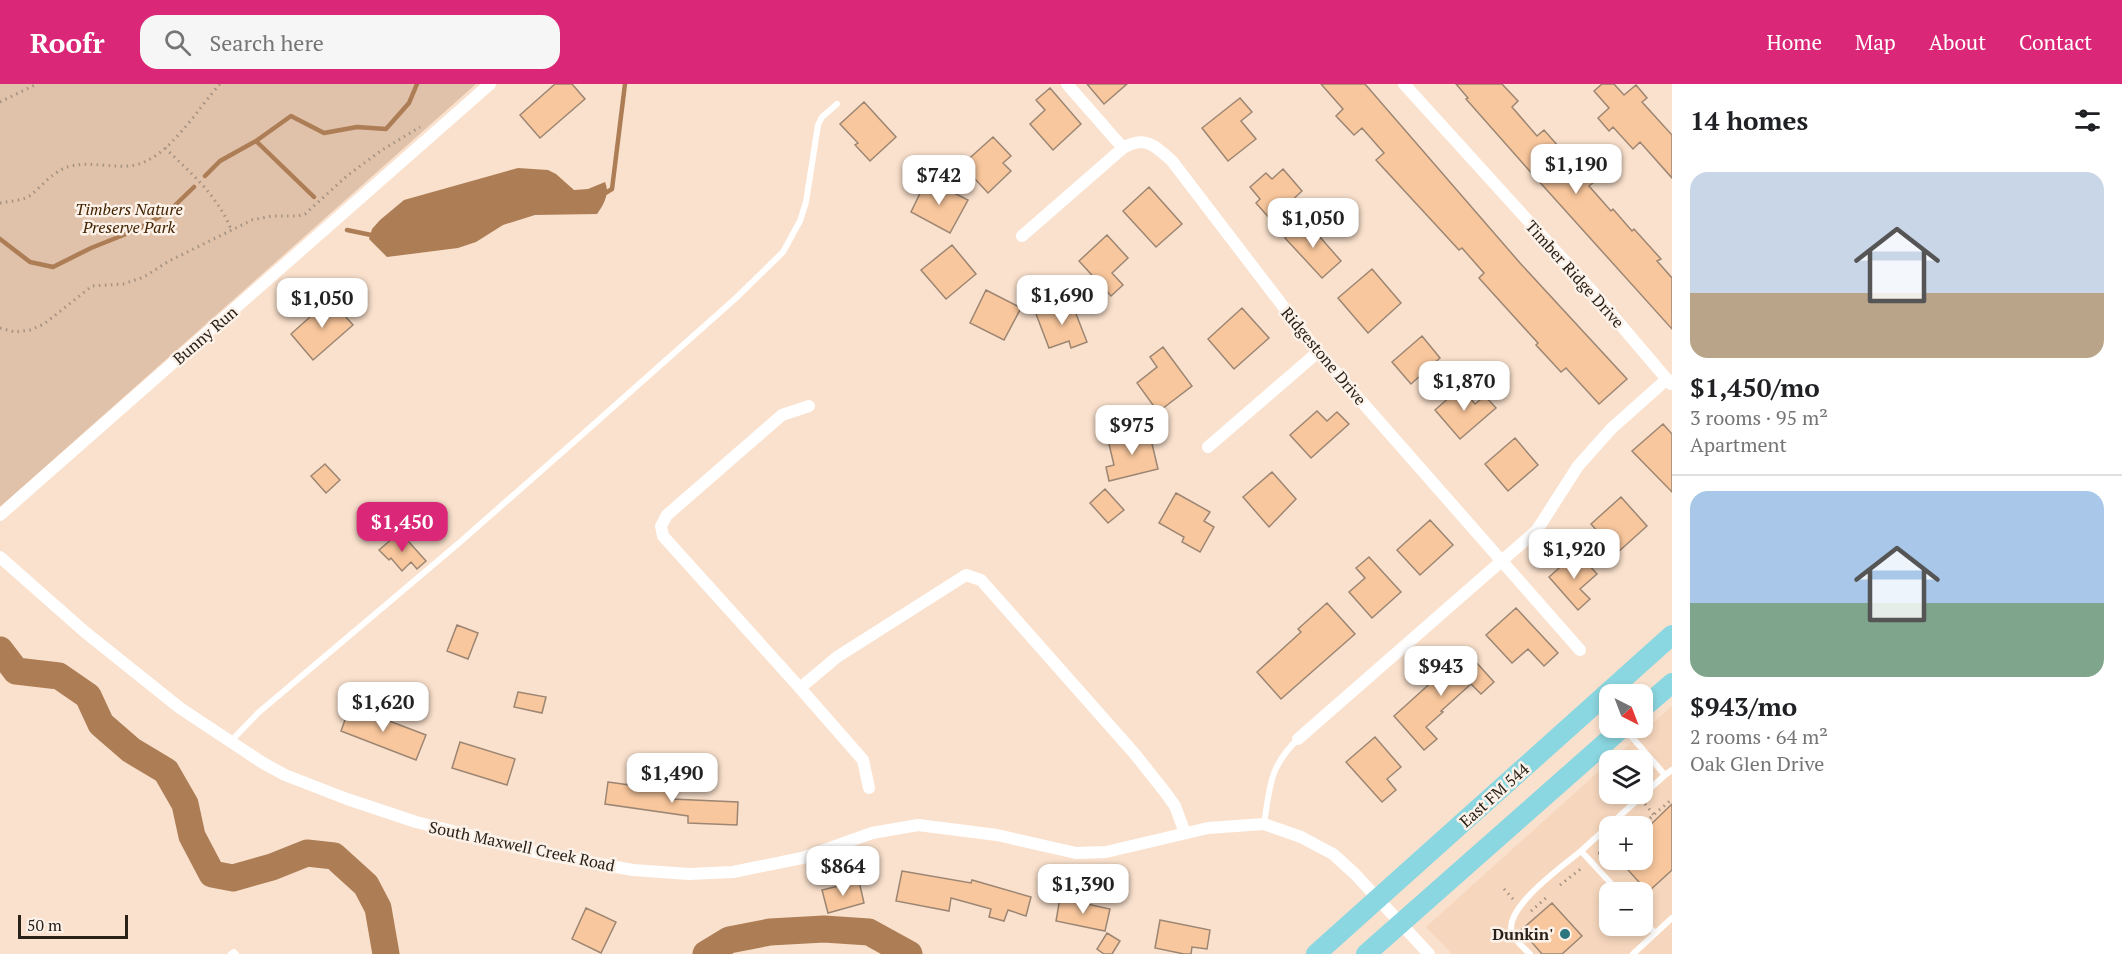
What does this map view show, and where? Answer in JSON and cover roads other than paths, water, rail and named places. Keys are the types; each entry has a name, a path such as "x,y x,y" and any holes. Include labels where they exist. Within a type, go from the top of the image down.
{"main road":[{"name":"East FM 544","path":"1316,954 1672,635"},
{"path":"1653,699 1672,683"},
{"name":"East FM 544","path":"1366,954 1612,738"}],"street":[{"name":"Bunny Run","path":"0,515 490,84"},
{"path":"1023,236 1124,148 1067,84"},
{"name":"Timber Ridge Drive","path":"1404,84 1591,290 1670,382"},
{"name":"Ridgestone Drive","path":"1124,148 1132,142 1147,142 1172,161 1318,352 1580,650"},
{"path":"1208,447 1318,352"},
{"path":"1298,739 1536,530 1578,466 1611,429 1670,382"},
{"path":"809,406 782,415 668,515 661,526 663,536 863,760 869,788"},
{"name":"South Maxwell Creek Road","path":"0,557 91,637 180,708 230,742 285,775 416,822 544,854 633,870 689,874 733,872 802,858 872,833 918,825 997,835 1076,853 1106,852 1185,833 1238,824 1264,824 1301,837 1333,854 1355,874 1429,954"},
{"path":"801,688 837,657 966,576 981,580 1134,753 1175,806 1185,833"}],"lane":[{"path":"230,742 258,713 459,543 593,425 736,298 783,252 800,221 806,202 818,125 822,117 837,104"},
{"path":"1632,738 1665,775"},
{"path":"1264,824 1273,773 1283,753 1298,739"},
{"path":"1530,954 1512,933 1511,921 1520,906 1672,770"},
{"path":"1581,850 1610,882"},
{"path":"1633,954 1672,918"},
{"path":"231,954 234,952 236,954"}],"waterway":[{"path":"256,141 291,116 324,133 357,127 386,129 409,103 417,84"},
{"path":"602,195 612,189 625,84"},
{"path":"205,176 220,161 256,141 314,197"},
{"path":"0,239 30,262 53,267 91,248 136,230 168,212 194,187"},
{"path":"347,230 376,236"},
{"path":"0,650 16,671 59,676 88,696 101,724 131,750 166,771 185,804 192,836 212,874 233,878 272,867 307,853 334,856 366,885 378,908 386,954"},
{"path":"706,954 729,940 770,932 824,929 869,932 909,954"}],"place":[{"name":"Dunkin'","path":"1565,934"}],"park label":[{"name":"Timbers Nature Preserve Park","path":"129,218"}]}
